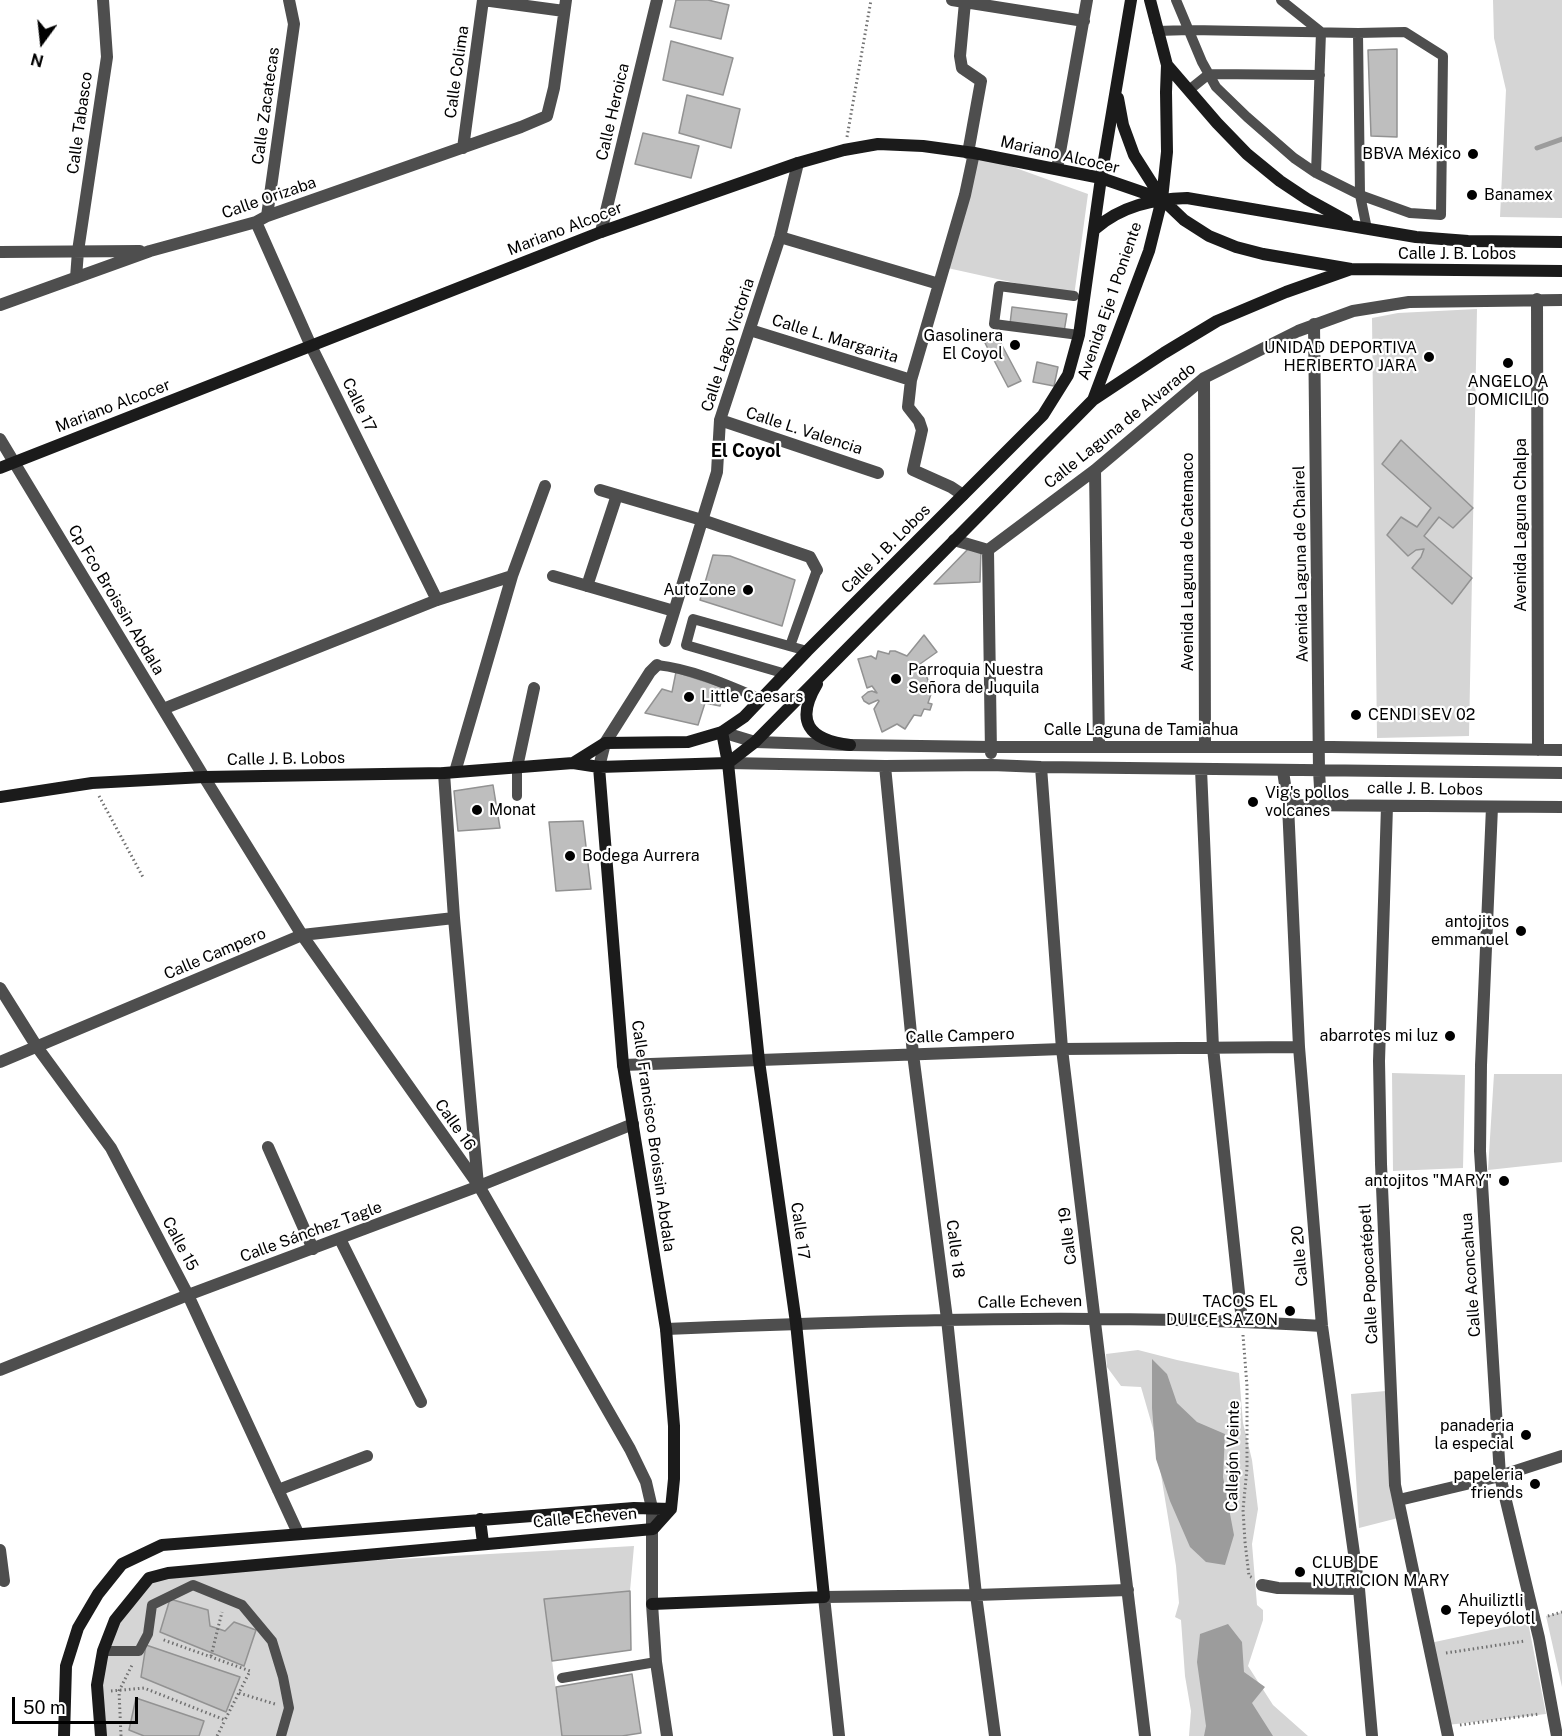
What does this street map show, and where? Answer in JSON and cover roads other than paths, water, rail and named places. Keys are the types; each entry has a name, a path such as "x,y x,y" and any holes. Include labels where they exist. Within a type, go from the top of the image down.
{"main road":[{"path":"1095,229 1101,178 1131,0"},
{"name":"Avenida Eje 1 Poniente","path":"1093,400 1149,252 1162,199 1167,152 1167,65 1150,0"},
{"path":"1167,65 1247,154 1280,181 1322,208 1337,217 1367,229"},
{"path":"1116,88 1123,125 1134,155 1162,199 1184,220 1209,236 1236,247 1263,254 1351,269"},
{"name":"Mariano Alcocer","path":"0,468 602,232 798,163 844,150 878,144 923,146 971,153 1101,178 1162,199"},
{"path":"1095,229 1107,218 1124,209 1162,199 1187,198 1367,229"},
{"name":"Calle J. B. Lobos","path":"573,763 605,743 688,742 722,732 744,717 1043,415 1068,375 1079,334 1095,229"},
{"name":"Calle J. B. Lobos","path":"1367,229 1426,238 1468,241 1562,242"},
{"path":"728,763 755,742 1093,400 1217,321 1286,292 1351,269"},
{"name":"Calle J. B. Lobos","path":"1351,269 1562,271"},
{"path":"826,670 807,705 808,725 823,738 850,745"},
{"name":"Calle 17","path":"722,732 728,763 759,1061 796,1323 824,1597"},
{"name":"Calle J. B. Lobos","path":"0,797 92,783 204,777 450,772 573,763 599,767 728,763"},
{"name":"Calle Francisco Broissin Abdala","path":"599,767 623,1065 666,1329 674,1426 674,1479 671,1509"},
{"name":"Calle Echeven","path":"64,1736 66,1666 78,1628 98,1594 122,1564 162,1545 480,1519 652,1508 671,1509"},
{"name":"Calle Echeven","path":"100,1736 97,1685 103,1651 115,1620 149,1578 168,1573 653,1529 671,1509"},
{"path":"480,1519 483,1544"},
{"path":"652,1604 824,1597"}],"street":[{"name":"Calle Tabasco","path":"76,278 107,57 103,0"},
{"name":"Calle Zacatecas","path":"262,219 294,24 289,0"},
{"path":"483,0 565,5"},
{"name":"Calle Colima","path":"463,148 483,0"},
{"name":"Calle Heroica","path":"602,232 657,0"},
{"path":"1057,169 1087,0"},
{"path":"963,495 913,470 922,430 919,421 908,407 911,380 965,195 981,81 962,68 958,1 1084,21"},
{"name":"Calle Orizaba","path":"0,305 150,251 262,219 548,116 555,88 565,5"},
{"name":"Calle Lago Victoria","path":"665,641 717,472 720,420 780,237 798,163"},
{"name":"Calle 17","path":"262,219 311,346 437,600"},
{"path":"780,237 939,284"},
{"path":"0,252 150,251"},
{"name":"Avenida Laguna Chalpa","path":"1537,300 1538,750"},
{"name":"Calle Laguna de Alvarado","path":"988,550 1095,470 1204,378 1314,324 1353,311 1408,302 1562,300"},
{"name":"Avenida Laguna de Chairel","path":"1314,324 1321,804"},
{"name":"Calle L. Margarita","path":"750,330 911,380"},
{"name":"Avenida Laguna de Catemaco","path":"1204,378 1205,747"},
{"name":"Calle L. Valencia","path":"720,420 878,473"},
{"name":"Cp Fco Broissin Abdala","path":"0,439 204,777"},
{"path":"1095,470 1099,746"},
{"path":"478,1186 454,918 450,772 512,576 545,486"},
{"path":"600,490 702,520 810,557 817,570"},
{"path":"587,586 617,495"},
{"path":"954,540 988,550 992,765"},
{"path":"163,709 437,600 512,576"},
{"path":"553,576 674,611"},
{"path":"599,767 605,743 650,672 657,665"},
{"path":"517,767 534,688"},
{"name":"Calle Laguna de Tamiahua","path":"722,732 755,742 850,745 1562,750"},
{"path":"728,763 1562,773"},
{"name":"Calle 18","path":"885,766 913,1054 947,1319 976,1596 995,1736"},
{"name":"Calle 19","path":"1041,768 1062,1049 1145,1736"},
{"path":"1201,769 1213,1048 1242,1321"},
{"name":"Calle 20","path":"1283,771 1288,805 1299,1047 1322,1326 1359,1589 1372,1736"},
{"name":"Calle 16","path":"204,777 302,935 478,1186 630,1449 646,1482 652,1508"},
{"name":"calle J. B. Lobos","path":"1288,805 1562,807"},
{"name":"Calle Popocatépetl","path":"1387,806 1379,1061 1395,1485 1447,1731"},
{"name":"Calle Aconcahua","path":"1492,807 1481,1065 1480,1151 1500,1476 1539,1638 1557,1736"},
{"name":"Calle Campero","path":"0,1062 302,935 454,918"},
{"name":"Calle 15","path":"0,988 36,1047 111,1148 188,1295 298,1533"},
{"name":"Calle Campero","path":"623,1065 1062,1049 1299,1047"},
{"name":"Calle Sánchez Tagle","path":"0,1370 188,1295 478,1186 633,1124"},
{"path":"268,1147 314,1249"},
{"path":"340,1239 421,1402"},
{"name":"Calle Echeven","path":"666,1329 947,1319 1095,1318 1242,1321 1322,1326"},
{"path":"278,1490 367,1456"},
{"path":"1399,1500 1500,1476 1562,1456"},
{"path":"652,1508 652,1604 656,1662 667,1736"},
{"path":"0,1550 4,1581"},
{"path":"1262,1585 1278,1588 1359,1589"},
{"path":"824,1597 976,1596 1128,1590"},
{"name":"Calle 17","path":"824,1597 839,1736"}],"lane":[{"path":"1157,31 1190,30 1358,33 1405,32 1443,56 1441,215 1410,213 1360,195 1316,173 1294,158 1216,87 1202,62 1190,30 1176,0"},
{"path":"1281,0 1321,32"},
{"path":"1316,173 1321,32"},
{"path":"1358,33 1360,195 1367,229"},
{"path":"1189,90 1209,74 1320,75"},
{"path":"1074,296 999,286 994,324 1079,334"},
{"path":"790,646 817,570"},
{"path":"786,674 686,645 693,618 807,651"},
{"path":"657,665 670,666 723,682 762,699"},
{"path":"517,767 517,796"},
{"path":"103,1651 139,1651 148,1634 152,1605 193,1585 242,1605 272,1641 283,1677 289,1708 281,1736"},
{"path":"562,1678 656,1662"}],"waterway":[{"path":"1537,148 1562,139"}],"place":[{"name":"BBVA México","path":"1473,154"},
{"name":"Banamex","path":"1472,195"},
{"name":"Gasolinera El Coyol","path":"1015,345"},
{"name":"UNIDAD DEPORTIVA HERIBERTO JARA","path":"1429,357"},
{"name":"ANGELO A DOMICILIO","path":"1508,363"},
{"name":"AutoZone","path":"748,590"},
{"name":"Parroquia Nuestra Señora de Juquila","path":"896,679"},
{"name":"Little Caesars","path":"689,697"},
{"name":"CENDI SEV 02","path":"1356,715"},
{"name":"Vig's pollos volcanes","path":"1253,802"},
{"name":"Monat","path":"477,810"},
{"name":"Bodega Aurrera","path":"570,856"},
{"name":"antojitos emmanuel","path":"1521,931"},
{"name":"abarrotes mi luz","path":"1450,1036"},
{"name":"antojitos \"MARY\"","path":"1504,1181"},
{"name":"TACOS EL DULCE SAZON","path":"1290,1311"},
{"name":"panaderia la especial","path":"1526,1435"},
{"name":"papeleria friends","path":"1535,1484"},
{"name":"CLUB DE NUTRICION MARY","path":"1300,1572"},
{"name":"Ahuiliztli Tepeyólotl","path":"1446,1610"}],"district":[{"name":"El Coyol","path":"746,451"}]}
